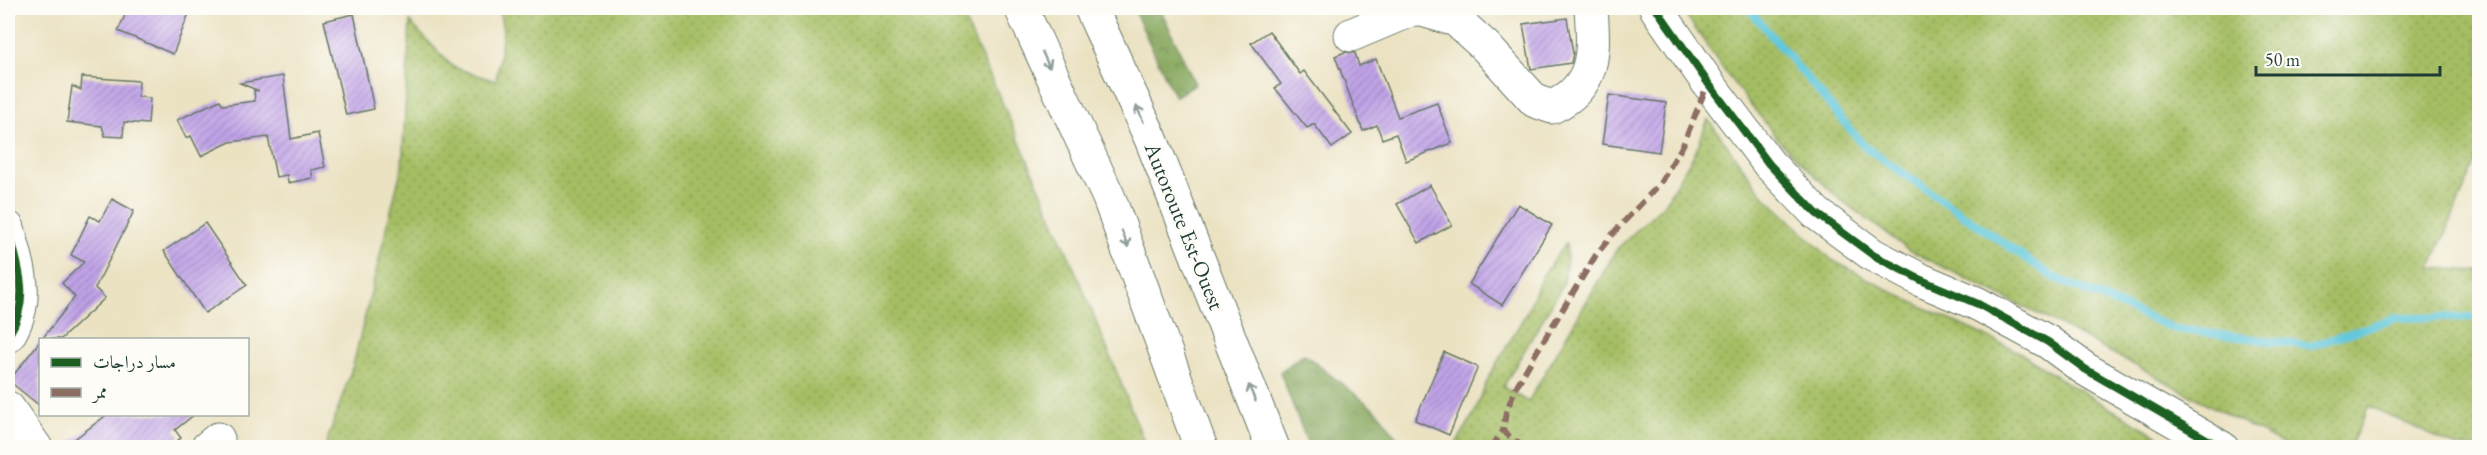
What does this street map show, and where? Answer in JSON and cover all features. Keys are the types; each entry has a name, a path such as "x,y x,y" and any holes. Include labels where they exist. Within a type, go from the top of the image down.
{"main road":[{"path":"1021,8 1109,198 1201,447"},
{"name":"Autoroute Est-Ouest","path":"1091,8 1151,139 1273,447"},
{"path":"1351,35 1415,8 1456,20 1486,47 1535,101 1552,107 1568,100 1588,75 1594,41 1591,8"},
{"path":"1656,8 1769,164 1816,213 1874,255 1921,280 1978,304 2048,342 2085,369 2222,447"},
{"path":"8,228 22,281 21,306 14,327 8,336"},
{"path":"8,408 36,447"}],"green space":[{"path":"499,8 959,8 1056,226 1146,447 325,447 353,365 402,166 410,22 453,67 496,81 503,31"},
{"path":"1133,8 1160,8 1195,84 1175,97"},
{"path":"1681,8 2479,8 2479,154 2431,268 2479,271 2479,447 2457,447 2369,406 2350,447 2288,447 2050,320 1909,250 1838,198 1781,143 1728,76"},
{"path":"1708,119 1763,195 1832,260 1908,300 2019,352 2067,383 2177,447 1454,447 1475,412 1489,376 1527,312 1542,276 1566,243 1564,283 1503,387 1528,402 1617,249 1664,204 1696,151"},
{"path":"1304,354 1379,413 1404,447 1309,447 1280,372"}],"building":[{"path":"128,8 191,8 173,54 118,31"},
{"path":"354,14 374,109 346,115 324,21"},
{"path":"1567,18 1573,53 1571,63 1531,69 1523,24"},
{"path":"1269,31 1300,74 1304,71 1352,134 1332,148 1314,124 1307,128 1275,88 1281,84 1251,43"},
{"path":"1345,52 1355,53 1359,66 1376,59 1398,117 1437,103 1452,143 1406,161 1396,134 1382,139 1377,125 1363,131 1335,56"},
{"path":"283,76 291,139 318,133 325,167 311,170 313,178 288,183 287,175 276,177 268,137 230,142 201,156 191,136 186,138 177,120 220,100 223,105 255,101 254,90 259,91 240,83"},
{"path":"82,77 139,81 138,97 150,98 148,124 124,122 123,137 105,136 102,126 67,122 72,86 81,90"},
{"path":"1609,95 1666,103 1659,152 1602,144"},
{"path":"1430,185 1452,225 1419,243 1397,204"},
{"path":"112,199 134,211 95,288 105,298 62,338 43,338 75,297 62,283 84,262 71,255 90,216 100,221"},
{"path":"1518,204 1552,225 1502,305 1469,284"},
{"path":"205,223 247,285 205,313 164,251"},
{"path":"39,342 39,405 9,381"},
{"path":"1444,352 1478,367 1449,435 1415,420"},
{"path":"105,416 192,416 175,430 181,438 168,447 64,447"}],"waterway":[{"path":"1748,8 1865,147 2053,277 2175,329 2311,346 2395,318 2480,317"}],"marked path":[{"path":"1524,448 1503,431 1506,412 1516,387 1596,255 1659,185 1683,145 1708,83"},
{"path":"1491,448 1503,431"}],"cycle path":[{"path":"1656,8 1708,83 1769,164 1816,213 1873,255 1921,280 1978,304 2048,342 2085,369 2222,448"},
{"path":"8,228 21,283 20,309 8,336"}]}
